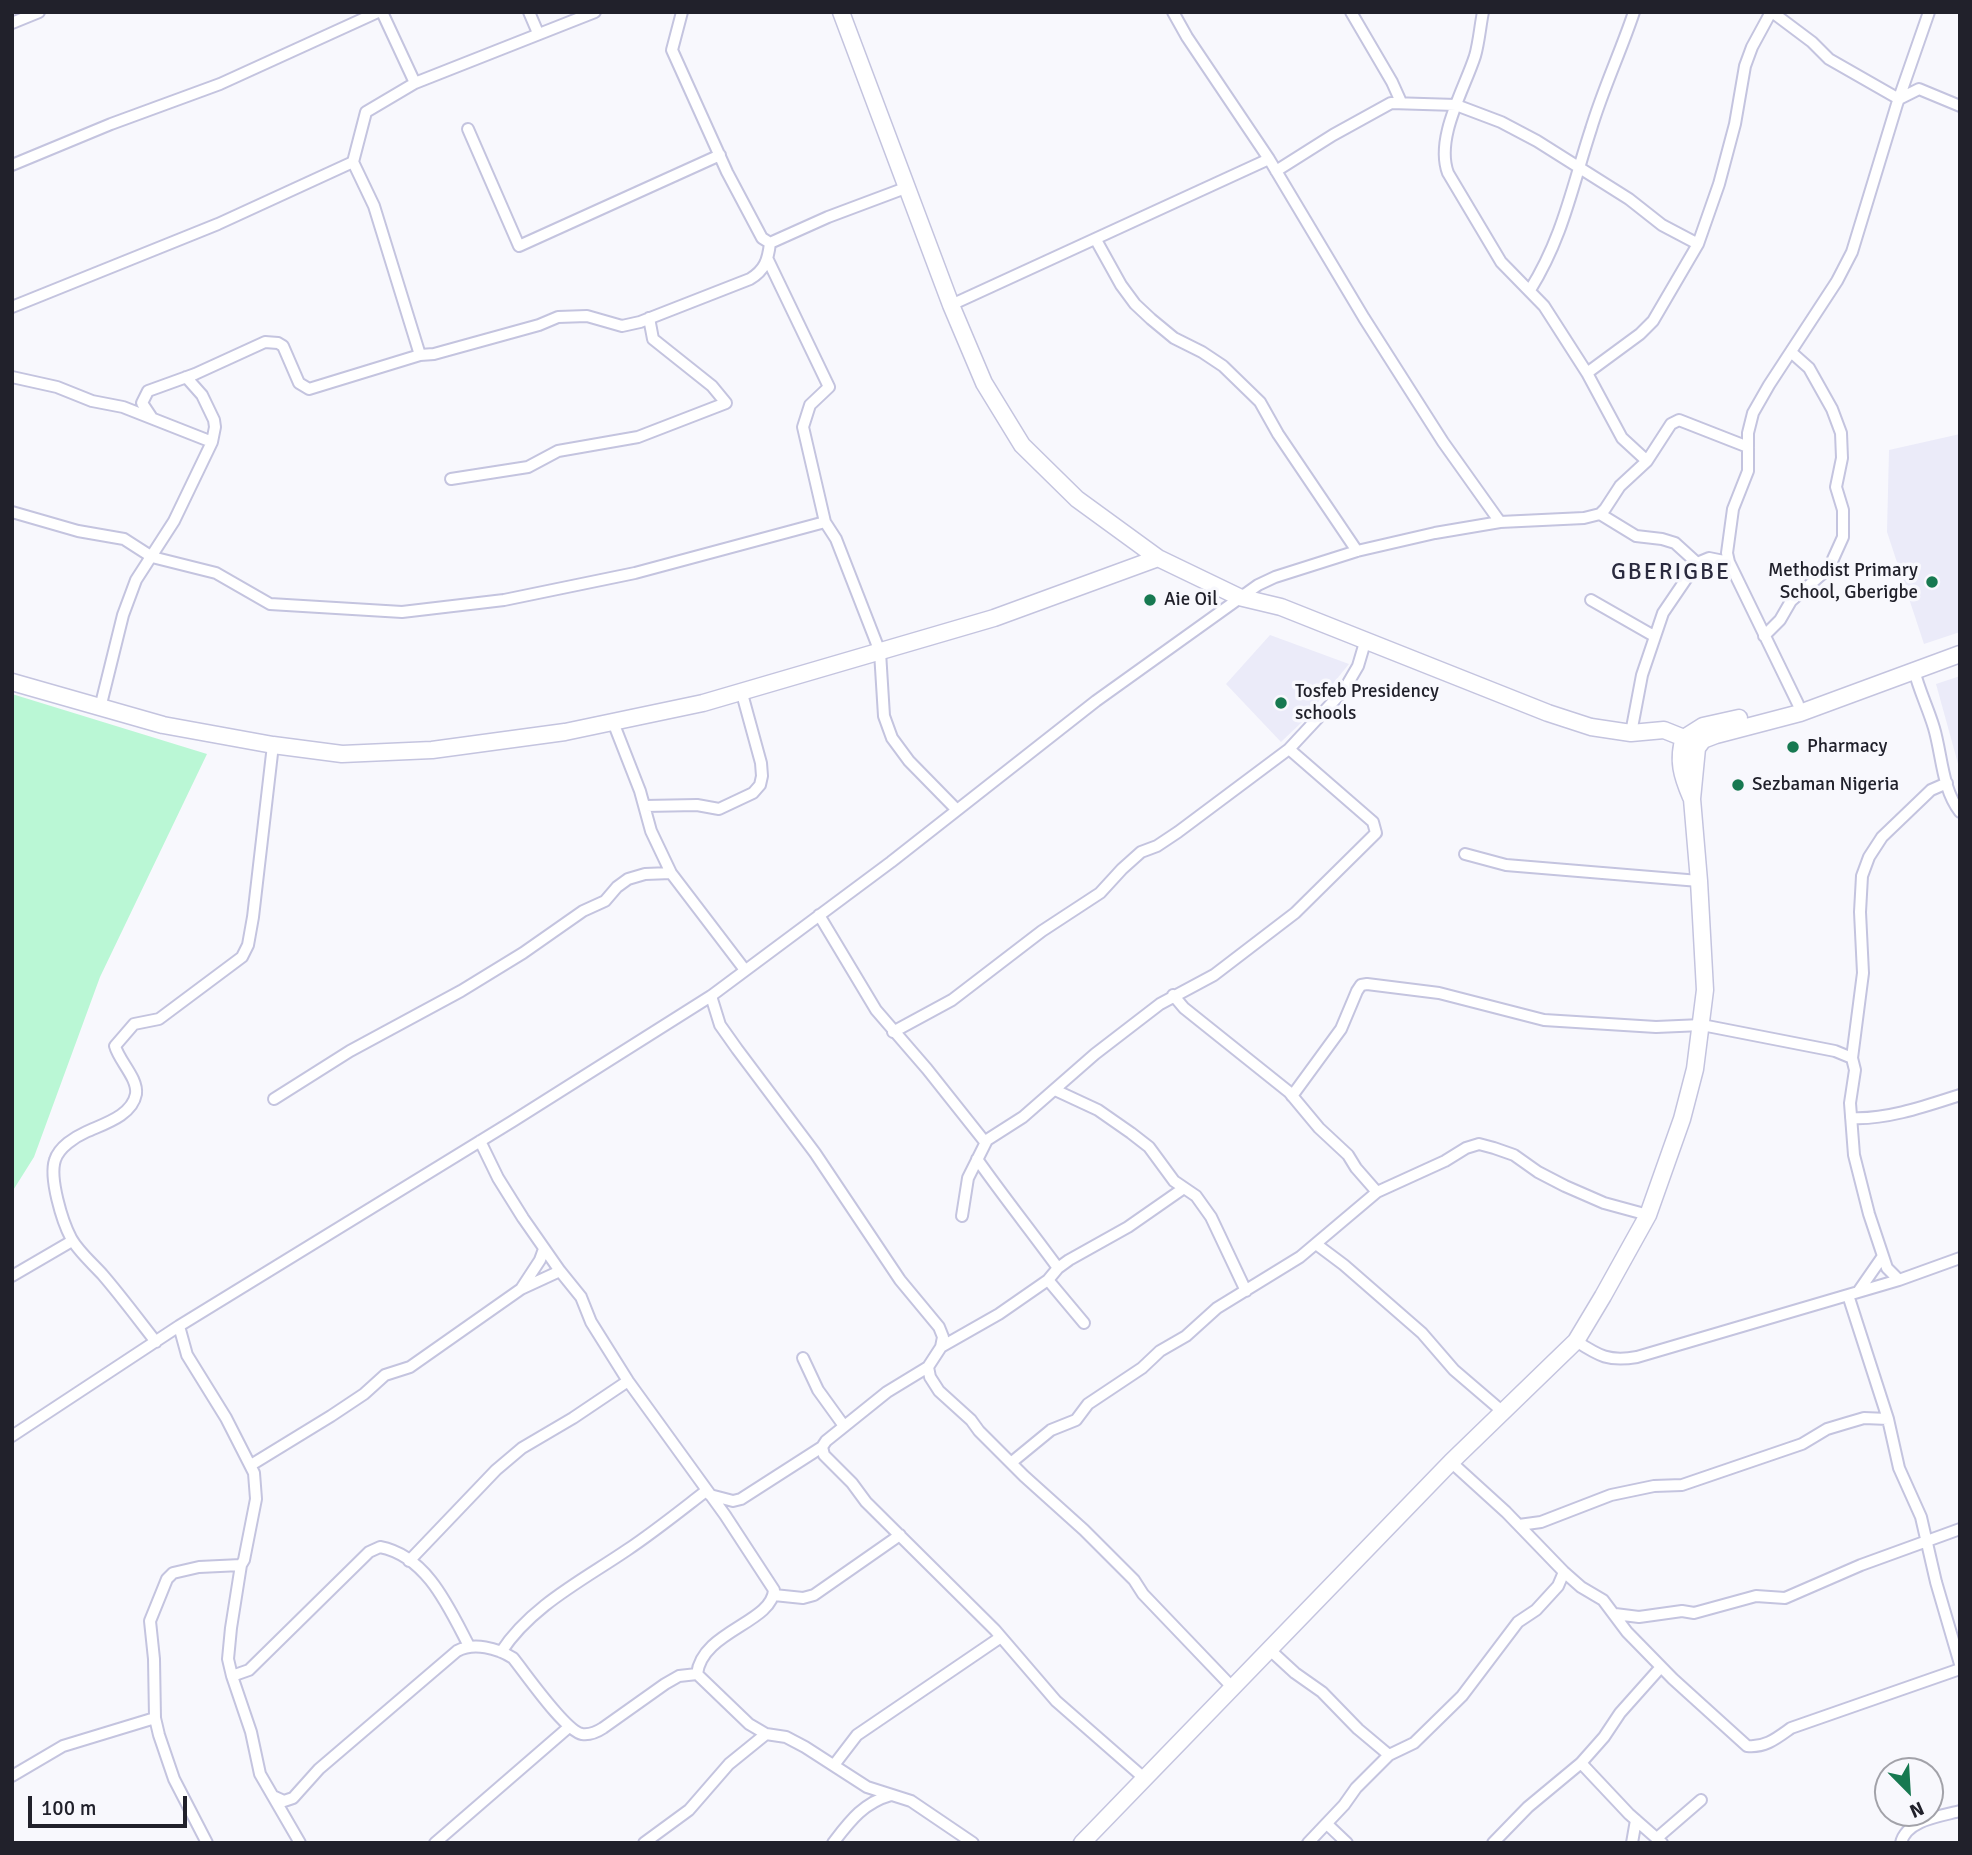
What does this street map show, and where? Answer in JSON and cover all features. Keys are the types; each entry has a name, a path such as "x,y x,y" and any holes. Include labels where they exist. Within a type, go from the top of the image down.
{"street":[{"path":"12,23 39,12"},
{"path":"12,165 135,114 220,85 380,12 415,83"},
{"path":"529,12 538,33"},
{"path":"420,355 374,206 354,162 366,112 415,83 595,12"},
{"path":"682,12 672,50 762,238 770,243"},
{"path":"841,12 951,305 984,383 1022,445 1077,499 1158,558 1239,597 1281,607 1548,713 1591,727 1631,733 1664,730 1684,738"},
{"path":"1173,12 1269,159 1364,318 1443,442 1500,522"},
{"path":"1483,12 1475,56 1456,105 1444,147 1443,161 1501,262 1544,306 1587,373 1622,438 1647,461"},
{"path":"1530,290 1551,254 1563,222 1591,126 1634,12"},
{"path":"1587,373 1640,334 1653,321 1698,244 1719,184 1735,124 1745,66 1752,47 1772,12 1829,58 1899,99"},
{"path":"1798,704 1729,562 1727,553 1733,509 1748,471 1748,433 1754,413 1769,385 1837,281 1852,252 1929,12"},
{"path":"1353,14 1401,102"},
{"path":"1899,99 1919,89 1960,106"},
{"path":"1276,172 1375,110 1391,103 1456,105 1501,122 1579,166 1662,225 1698,244"},
{"path":"468,128 519,246 720,155"},
{"path":"951,305 1269,159"},
{"path":"12,307 218,224 354,162"},
{"path":"770,243 828,217 908,187"},
{"path":"1096,240 1121,285 1151,320 1174,338 1212,357 1260,401 1278,433 1357,551"},
{"path":"152,418 142,403 148,391 265,341 283,346 299,383 309,389 420,355 434,354 539,325 558,317 587,316 622,326 649,318 750,279 761,272 768,260 770,243"},
{"path":"768,260 829,387 810,405 803,427 825,522 836,539 880,652 884,716 892,738 909,761 957,810"},
{"path":"450,480 528,467 558,451 638,437 726,403 704,378 653,339 649,318"},
{"path":"1764,636 1780,620 1791,601 1829,568 1843,537 1843,510 1836,488 1842,458 1841,433 1814,375 1791,352"},
{"path":"12,377 57,387 92,401 123,407 212,442"},
{"path":"100,708 123,615 136,580 174,522 212,442 214,420 202,395 186,377"},
{"path":"12,1436 179,1326 711,996 1096,701 1239,597 1275,577 1357,551 1500,522 1600,514 1620,486 1647,461 1671,424 1679,420 1748,447"},
{"path":"12,512 78,531 124,539 152,557 216,573 270,604 402,612 504,600 635,573 825,522"},
{"path":"1600,514 1636,536 1675,543 1697,563"},
{"path":"12,682 163,725 273,745 342,754 394,753 529,738 703,703 1031,606 1158,558"},
{"path":"1631,733 1642,675 1662,613 1697,563 1709,558 1729,562"},
{"path":"1591,600 1654,636"},
{"path":"893,1032 952,1000 1052,924 1100,892 1141,852 1157,846 1178,832 1289,748 1344,690 1358,666 1366,639"},
{"path":"1692,799 1683,779 1679,760 1684,738 1703,726 1798,704 1960,644"},
{"path":"1082,1843 1451,1462 1576,1342 1648,1215 1682,1119 1695,1069 1702,1025 1705,990 1692,799 1697,748 1703,740 1800,713 1960,654"},
{"path":"1914,670 1934,726 1952,802 1960,812"},
{"path":"645,806 697,805 719,809 753,793 760,785 761,763 741,690"},
{"path":"613,722 645,806 651,831 671,873 745,970"},
{"path":"156,1342 110,1283 72,1241 55,1194 54,1161 63,1148 79,1136 121,1115 131,1105 136,1094 134,1083 115,1046 134,1024 159,1019 242,957 248,944 273,745"},
{"path":"962,1216 968,1178 985,1142 1023,1117 1095,1054 1173,995 1214,975 1295,913 1376,833 1373,822 1289,748"},
{"path":"1899,1280 1887,1268 1869,1214 1854,1155 1850,1103 1855,1070 1852,1058 1863,973 1860,912 1862,876 1868,858 1882,837 1931,790 1947,783"},
{"path":"1465,854 1506,865 1699,881"},
{"path":"274,1099 350,1051 461,991 523,953 583,911 605,901 628,879 645,874 671,873"},
{"path":"819,915 854,976 893,1032 927,1069 985,1142"},
{"path":"1292,1096 1341,1029 1361,985 1367,984 1438,993 1544,1020 1656,1027 1702,1025 1835,1051 1852,1058"},
{"path":"1173,995 1184,1008 1292,1096 1348,1155 1377,1192"},
{"path":"711,996 720,1024 737,1049 815,1153 900,1280 939,1327 943,1337 942,1347"},
{"path":"1055,1090 1098,1110 1131,1133 1149,1147 1174,1181 1196,1196 1212,1217 1246,1291"},
{"path":"1851,1118 1866,1119 1960,1096"},
{"path":"480,1141 498,1178 544,1249 582,1297 591,1322 628,1381 770,1581 774,1595 769,1606 737,1626 710,1650 701,1659 697,1675"},
{"path":"1012,1462 1051,1430 1076,1420 1088,1404 1142,1368 1160,1351 1186,1336 1217,1308 1300,1257 1377,1192 1479,1144 1514,1155 1538,1172 1604,1203 1648,1215"},
{"path":"977,1159 998,1191 1012,1204 1058,1268"},
{"path":"708,1493 733,1501 750,1495 822,1447 887,1392 928,1367 942,1347 999,1314 1048,1280 1058,1268 1128,1227 1184,1188"},
{"path":"12,1276 72,1241"},
{"path":"1316,1244 1422,1333 1454,1370 1503,1412"},
{"path":"522,1289 540,1261 544,1249"},
{"path":"1853,1294 1883,1256"},
{"path":"1576,1342 1602,1357 1620,1360 1637,1357 1899,1280 1960,1258"},
{"path":"251,1465 364,1394 385,1375 410,1367 522,1289 559,1271"},
{"path":"1048,1280 1084,1323"},
{"path":"1451,1462 1564,1572 1581,1587 1603,1600 1627,1632 1661,1667 1747,1746 1766,1744 1791,1728 1960,1667 1936,1582 1928,1541 1916,1502 1899,1468 1853,1294"},
{"path":"179,1326 193,1366 214,1397 251,1465 257,1488 257,1499 241,1565 228,1659 251,1732 260,1774 300,1843"},
{"path":"803,1358 818,1390 844,1426"},
{"path":"928,1367 930,1377 939,1391 1134,1580 1143,1594 1174,1623 1233,1688"},
{"path":"409,1561 496,1470 522,1448 628,1381"},
{"path":"1518,1525 1541,1521 1611,1495 1654,1486 1682,1485 1802,1444 1827,1429 1864,1418 1888,1419"},
{"path":"822,1447 824,1455 852,1483 866,1502 1001,1637 1056,1701 1144,1778"},
{"path":"501,1652 518,1628 568,1588 708,1493"},
{"path":"725,1515 727,1500"},
{"path":"1615,1614 1639,1617 1694,1612 1756,1597 1785,1598 1871,1561 1960,1529"},
{"path":"774,1595 803,1598 814,1595 900,1535"},
{"path":"232,1676 249,1670 369,1552 380,1548 409,1561 428,1576 469,1646"},
{"path":"207,1843 166,1761 155,1718 150,1621 167,1579 173,1573 183,1569 241,1565"},
{"path":"1308,1843 1389,1755 1414,1743 1462,1696 1518,1622 1536,1610 1553,1592 1564,1572"},
{"path":"834,1765 857,1735 1001,1637"},
{"path":"273,1796 284,1801 293,1798 319,1769 410,1690 457,1651 469,1646 501,1652 513,1658 569,1727 583,1734 597,1732 679,1676 697,1675 738,1715 766,1734 786,1737 867,1787 911,1801 973,1843"},
{"path":"1270,1650 1294,1673 1322,1692 1389,1755"},
{"path":"1493,1843 1537,1799 1581,1763 1661,1667"},
{"path":"12,1776 63,1746 155,1718"},
{"path":"439,1841 569,1727"},
{"path":"644,1843 689,1810 729,1763 766,1734"},
{"path":"1581,1763 1659,1840 1701,1800"},
{"path":"833,1843 859,1810 894,1794"},
{"path":"1901,1843 1910,1827 1960,1811"},
{"path":"1632,1843 1636,1820"},
{"path":"1327,1824 1347,1843"}],"shaded area":[{"name":"Methodist Primary School, Gberigbe","path":"1960,434 1960,632 1924,644 1887,532 1889,450"},
{"name":"Tosfeb Presidency schools","path":"1270,635 1349,664 1301,723 1281,742 1226,684"},
{"path":"1960,676 1960,771 1936,684"}],"green space":[{"path":"12,694 207,754 100,977 34,1157 12,1192"}],"place":[{"name":"Methodist Primary School, Gberigbe","path":"1932,582"},
{"name":"Aie Oil","path":"1150,600"},
{"name":"Tosfeb Presidency schools","path":"1281,703"},
{"name":"Pharmacy","path":"1793,747"},
{"name":"Sezbaman Nigeria","path":"1738,785"}],"district":[{"name":"GBERIGBE","path":"1671,573"}]}
